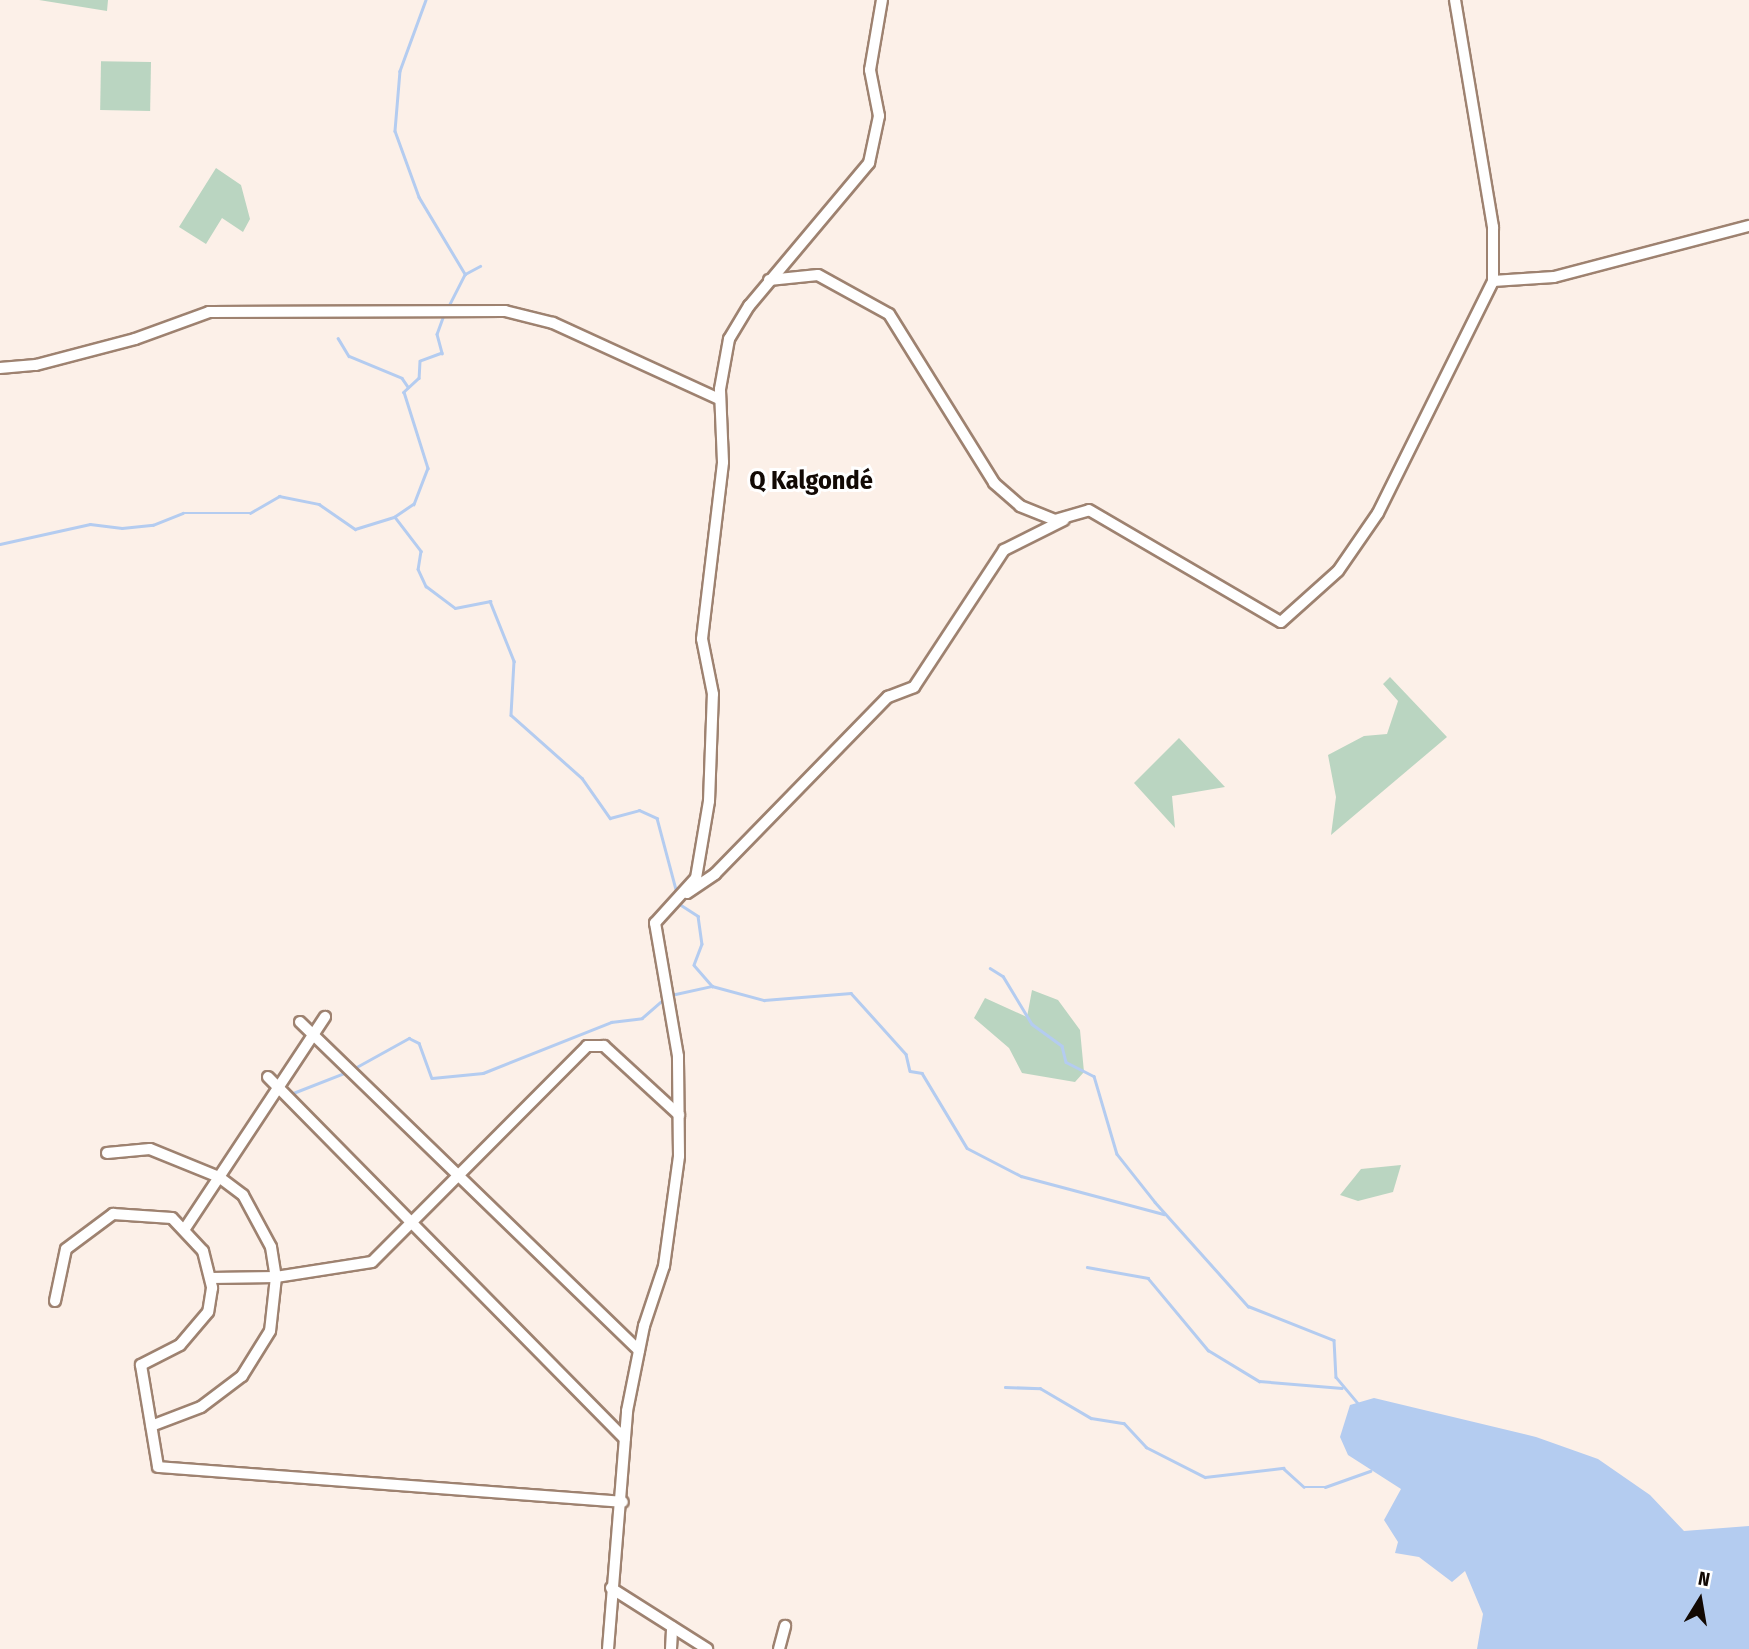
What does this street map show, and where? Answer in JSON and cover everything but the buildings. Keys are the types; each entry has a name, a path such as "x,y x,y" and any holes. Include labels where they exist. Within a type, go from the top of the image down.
{"street":[{"path":"684,895 696,878 711,778 713,694 702,639 723,462 719,400 729,339 769,280 869,163 879,116 870,70 883,0"},
{"path":"608,1649 611,1588 623,1502 625,1438 639,1351 664,1266 679,1115 671,995 655,923 684,895 715,874 888,697 914,687 1004,550 1089,510 1281,622 1338,571 1378,513 1493,281 1493,227 1455,0"},
{"path":"1493,281 1554,277 1749,226"},
{"path":"769,280 818,275 884,310 994,483 1026,510 1065,519"},
{"path":"0,368 36,365 209,313 495,311 553,323 719,400"},
{"path":"186,1227 325,1017"},
{"path":"300,1022 639,1351"},
{"path":"211,1278 276,1277 372,1262 587,1046 604,1046 679,1115"},
{"path":"268,1077 625,1438"},
{"path":"107,1153 150,1149 219,1177 243,1195 259,1222 276,1277 270,1331 242,1376 201,1407 151,1426"},
{"path":"55,1301 66,1249 99,1219 153,1212 186,1227 211,1278 208,1312 197,1329 180,1345 141,1364 158,1467 623,1502"},
{"path":"611,1588 707,1649"},
{"path":"779,1649 785,1626"},
{"path":"671,1649 672,1627"}],"green space":[{"path":"39,0 108,0 107,11"},
{"path":"101,61 151,62 150,111 100,110"},
{"path":"216,168 241,185 250,219 243,232 222,218 206,244 179,227"},
{"path":"1390,677 1447,737 1331,835 1336,797 1328,755 1364,736 1387,734 1398,701 1383,684"},
{"path":"1179,738 1225,787 1172,796 1175,828 1134,783"},
{"path":"1032,990 1058,1000 1080,1030 1084,1072 1075,1082 1022,1073 1009,1048 974,1018 985,998 1027,1017"},
{"path":"1401,1165 1393,1192 1358,1201 1340,1195 1361,1169"}],"water":[{"path":"1374,1398 1536,1437 1598,1459 1650,1495 1684,1531 1749,1526 1749,1649 1477,1649 1483,1614 1465,1571 1452,1582 1419,1557 1395,1553 1398,1542 1384,1520 1401,1489 1348,1455 1340,1437 1350,1405"}],"waterway":[{"path":"426,0 400,71 395,131 419,197 465,274"},
{"path":"447,309 465,274 480,266"},
{"path":"444,315 437,334 442,353 420,361 419,378 404,392 428,468 414,504 395,517 421,551 418,569 426,586 455,608 490,601 514,661 511,715 582,778 610,818 639,810 657,818 677,893"},
{"path":"338,338 349,356 402,378 408,387"},
{"path":"0,544 90,524 122,528 153,525 183,513 250,513 279,496 319,504 355,529 394,517"},
{"path":"678,903 698,916 702,944 694,965 712,986 764,1000 851,993 906,1054 910,1071 922,1073 967,1148 1021,1176 1164,1214"},
{"path":"990,968 1003,976 1032,1024 1062,1046 1066,1062 1094,1076 1117,1154 1155,1202 1248,1306 1334,1340 1336,1377 1359,1404"},
{"path":"671,995 712,986"},
{"path":"353,1069 409,1038 419,1043 432,1078 483,1073 611,1022 642,1018 665,998"},
{"path":"288,1095 347,1072"},
{"path":"1087,1267 1148,1278 1208,1350 1259,1381 1342,1388"},
{"path":"1005,1387 1040,1388 1091,1418 1124,1423 1146,1447 1205,1477 1283,1468 1304,1487 1325,1487 1370,1471"}],"district":[{"name":"Q Kalgondé","path":"811,481"}]}
